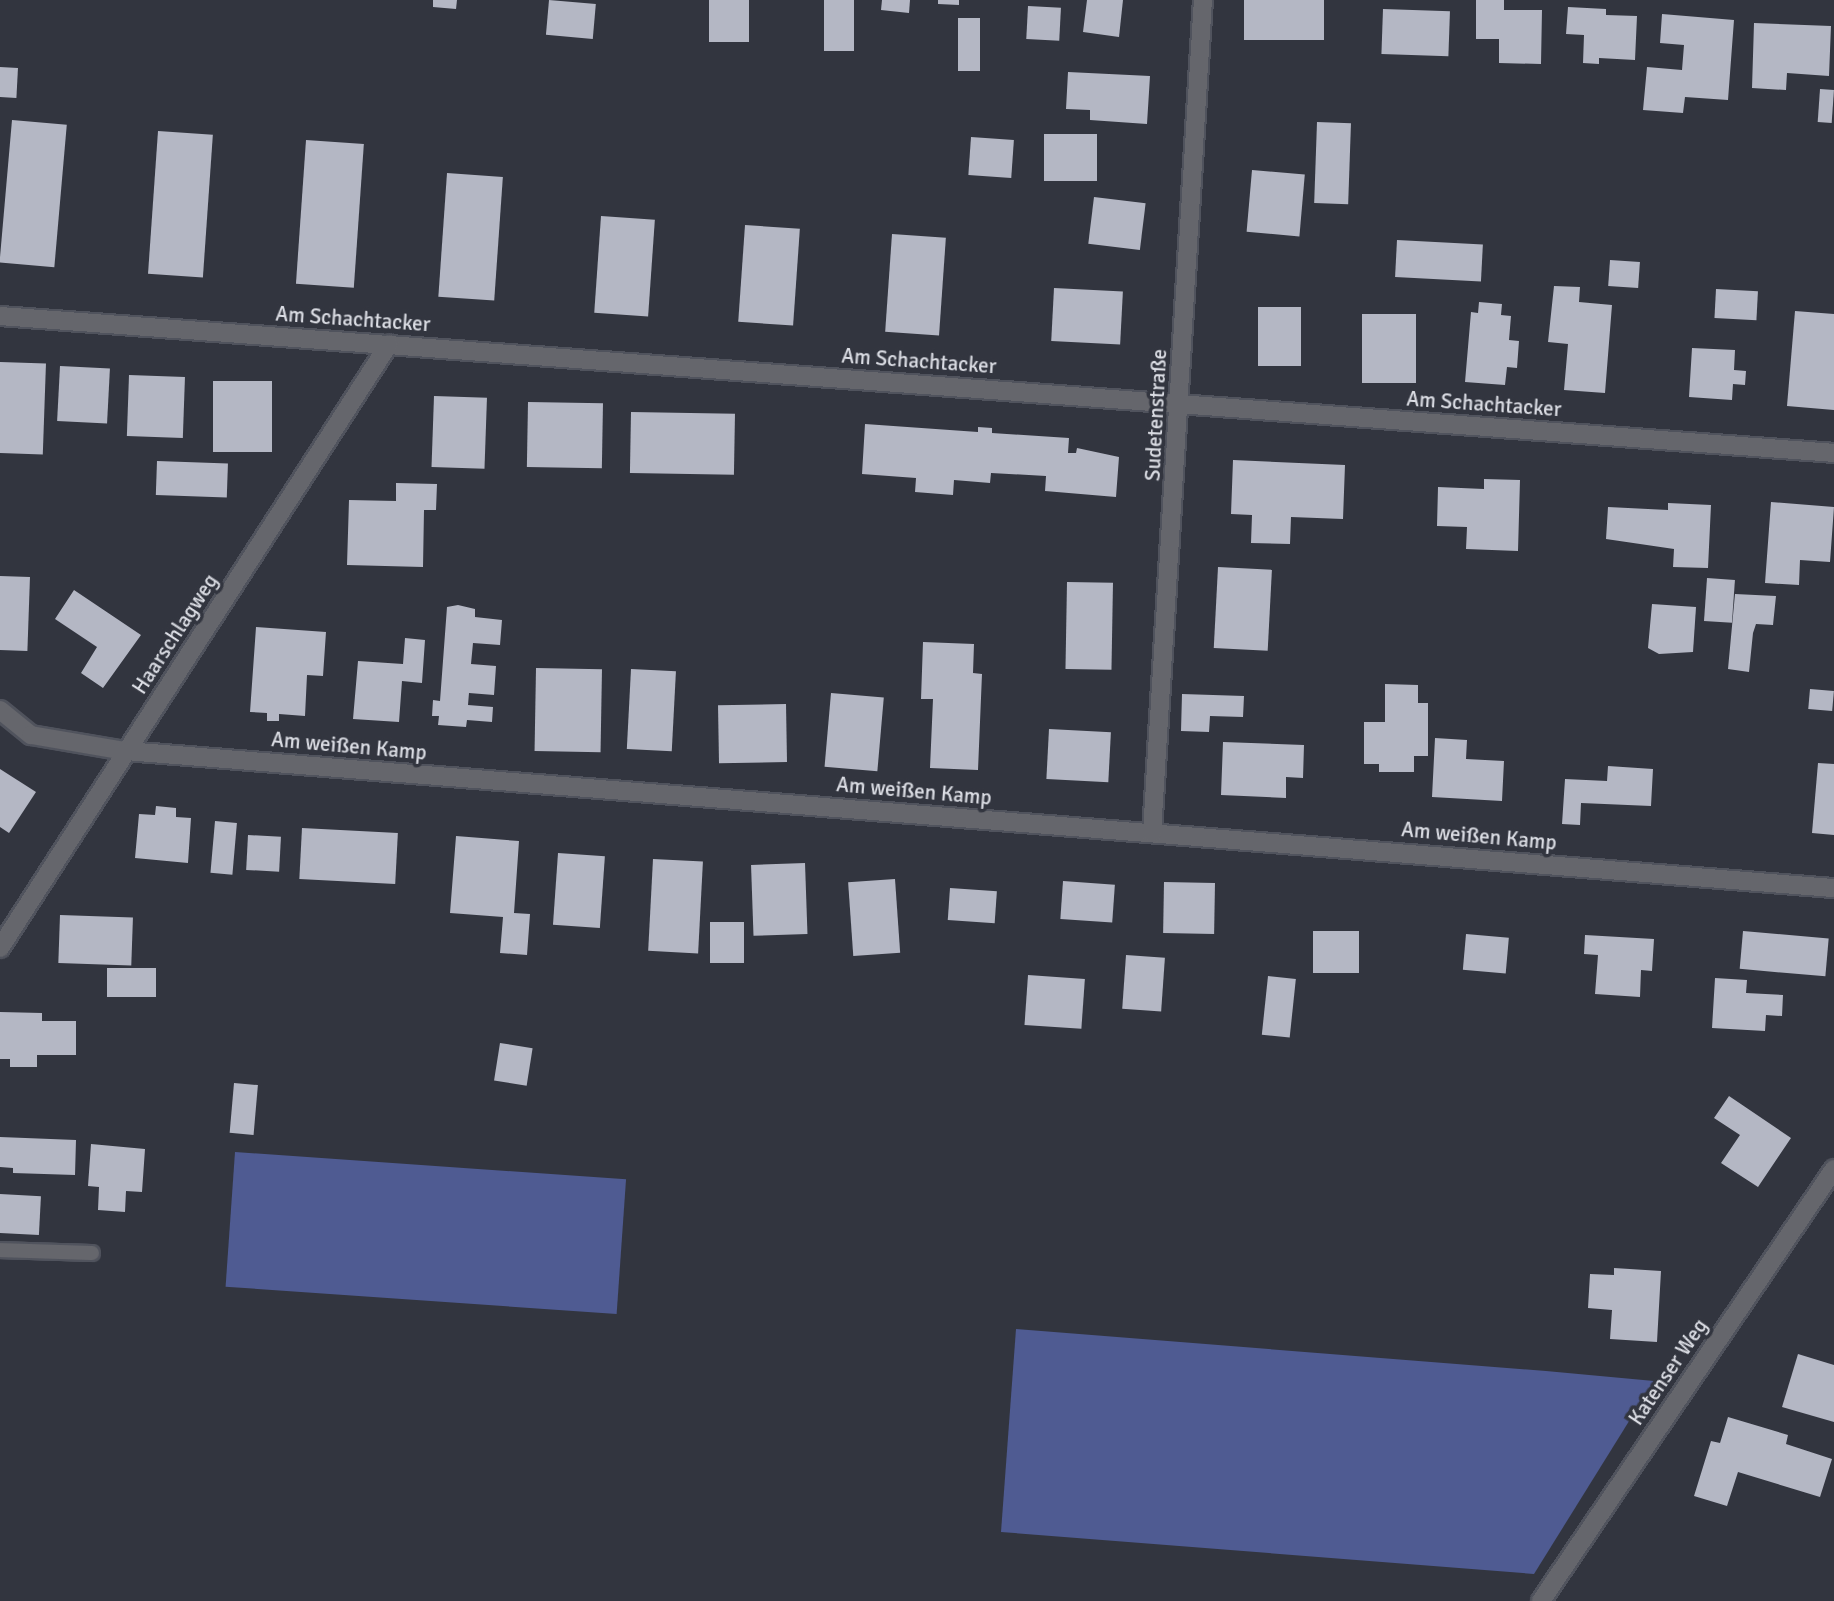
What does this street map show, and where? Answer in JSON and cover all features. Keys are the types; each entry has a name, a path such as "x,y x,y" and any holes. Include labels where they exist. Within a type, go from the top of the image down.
{"street":[{"name":"Sudetenstraße","path":"1152,833 1203,0"},
{"name":"Am Schachtacker","path":"0,316 1834,453"},
{"name":"Haarschlagweg","path":"0,948 389,344"},
{"name":"Am weißen Kamp","path":"0,709 31,735 127,751 1834,888"},
{"name":"Katenser Weg","path":"1541,1601 1834,1169"}],"lane":[{"path":"0,1250 92,1253"}],"shaded area":[{"path":"235,1152 626,1179 617,1314 226,1287"},
{"path":"1016,1329 1654,1381 1534,1574 1001,1532"}],"building":[{"path":"433,0 457,0 456,9 433,7"},
{"path":"549,0 596,4 593,39 546,35"},
{"path":"709,0 749,0 749,42 709,42"},
{"path":"824,0 854,0 854,51 824,51"},
{"path":"882,0 910,0 909,13 881,10"},
{"path":"938,0 959,0 959,5 938,4"},
{"path":"1087,0 1123,0 1119,37 1083,32"},
{"path":"1244,0 1324,0 1324,40 1244,40"},
{"path":"1476,0 1504,0 1504,10 1542,10 1541,64 1499,63 1499,39 1476,39"},
{"path":"1028,6 1061,8 1059,41 1026,39"},
{"path":"1568,7 1606,9 1606,15 1637,16 1635,60 1599,58 1599,64 1583,63 1584,35 1566,34"},
{"path":"1383,9 1450,11 1448,56 1381,54"},
{"path":"1662,14 1734,20 1728,100 1685,97 1683,113 1643,110 1647,67 1682,70 1684,45 1660,43"},
{"path":"958,18 980,18 980,71 958,71"},
{"path":"1754,23 1831,26 1829,76 1787,73 1786,90 1752,88"},
{"path":"0,67 18,68 16,98 0,97"},
{"path":"1068,72 1150,76 1147,124 1090,120 1090,110 1066,109"},
{"path":"1820,89 1834,90 1832,123 1818,122"},
{"path":"12,120 67,125 54,267 0,262"},
{"path":"1317,122 1351,123 1348,204 1314,203"},
{"path":"158,131 213,135 203,277 148,274"},
{"path":"1044,134 1097,134 1097,181 1044,181"},
{"path":"971,137 1014,140 1011,178 968,175"},
{"path":"306,140 364,144 354,288 296,284"},
{"path":"1252,170 1305,175 1299,236 1247,232"},
{"path":"447,173 503,177 494,301 438,297"},
{"path":"1094,197 1146,203 1140,250 1088,244"},
{"path":"601,216 655,220 648,317 594,313"},
{"path":"745,225 800,229 793,326 738,322"},
{"path":"892,234 946,238 939,336 885,332"},
{"path":"1397,240 1483,245 1481,281 1395,277"},
{"path":"1610,260 1640,262 1638,288 1608,286"},
{"path":"1554,286 1580,287 1579,302 1612,305 1605,393 1564,390 1568,344 1548,342"},
{"path":"1054,288 1123,292 1120,345 1051,341"},
{"path":"1716,289 1758,291 1756,320 1714,318"},
{"path":"1479,302 1502,304 1501,315 1511,316 1509,340 1519,341 1517,368 1507,367 1505,385 1465,382 1471,312 1478,313"},
{"path":"1258,307 1301,307 1301,366 1258,366"},
{"path":"1795,311 1834,314 1834,410 1787,406"},
{"path":"1362,314 1416,314 1416,383 1362,383"},
{"path":"1692,348 1735,350 1734,370 1746,371 1745,385 1733,384 1732,400 1689,397"},
{"path":"0,362 46,364 43,455 0,453"},
{"path":"60,366 110,369 107,424 57,421"},
{"path":"129,375 185,377 183,438 127,436"},
{"path":"213,381 272,381 272,452 213,452"},
{"path":"434,396 487,398 484,469 432,467"},
{"path":"528,402 603,403 602,468 527,467"},
{"path":"631,412 735,414 734,475 630,473"},
{"path":"865,424 978,432 978,427 992,428 992,433 1069,438 1068,453 1076,453 1077,448 1119,457 1116,497 1045,491 1046,476 991,473 990,483 954,480 953,495 915,492 916,478 862,474"},
{"path":"1233,460 1345,465 1343,519 1291,517 1290,544 1251,543 1252,515 1231,514"},
{"path":"157,461 228,463 227,497 156,495"},
{"path":"1484,479 1520,480 1518,551 1466,549 1467,527 1437,526 1438,487 1484,489"},
{"path":"396,483 437,484 436,510 424,510 423,567 347,565 349,500 396,501"},
{"path":"1771,502 1834,507 1830,562 1800,560 1799,585 1765,583"},
{"path":"1668,503 1711,505 1708,568 1673,567 1674,549 1606,539 1608,507 1668,510"},
{"path":"1218,567 1272,570 1268,651 1214,648"},
{"path":"0,576 30,577 27,651 0,650"},
{"path":"1707,578 1735,580 1732,623 1704,621"},
{"path":"1067,582 1113,583 1111,670 1065,669"},
{"path":"74,590 141,635 103,688 81,673 97,647 55,619"},
{"path":"1735,594 1776,596 1773,625 1756,624 1749,672 1728,669"},
{"path":"1652,604 1696,607 1693,652 1659,654 1648,648"},
{"path":"458,605 475,609 475,617 502,620 500,645 473,643 471,664 496,666 494,695 469,693 468,705 493,707 492,722 467,720 466,727 438,725 439,716 432,716 433,700 440,701 447,607"},
{"path":"256,627 326,632 323,676 307,675 305,716 279,714 279,721 267,721 267,713 250,712"},
{"path":"405,638 425,640 422,683 402,681 399,722 353,719 358,661 403,664"},
{"path":"923,642 974,644 973,673 982,674 978,770 930,768 933,699 921,699"},
{"path":"536,668 602,669 601,752 535,751"},
{"path":"631,669 676,671 672,751 627,749"},
{"path":"1385,684 1418,685 1418,703 1428,703 1428,756 1414,756 1414,772 1379,772 1379,764 1364,764 1364,722 1385,722"},
{"path":"1810,689 1834,691 1832,711 1808,709"},
{"path":"831,693 884,698 877,771 825,767"},
{"path":"1182,694 1244,696 1243,717 1210,716 1209,732 1181,731"},
{"path":"786,704 787,762 719,763 718,705"},
{"path":"1049,729 1111,732 1108,782 1046,779"},
{"path":"1435,738 1467,740 1466,759 1504,761 1502,801 1432,797"},
{"path":"1223,742 1304,745 1303,778 1286,777 1286,798 1221,795"},
{"path":"1818,763 1834,764 1834,835 1812,833"},
{"path":"1608,766 1653,769 1651,806 1581,803 1580,825 1562,824 1565,779 1607,781"},
{"path":"0,769 36,792 9,833 0,827"},
{"path":"156,806 176,808 176,817 191,818 188,863 135,858 139,814 155,815"},
{"path":"215,821 237,823 232,875 210,873"},
{"path":"302,828 398,833 395,884 299,879"},
{"path":"248,835 281,837 279,872 246,870"},
{"path":"456,836 519,841 514,913 530,914 527,955 500,953 503,917 450,913"},
{"path":"558,853 605,856 600,928 553,925"},
{"path":"653,859 703,862 698,953 648,951"},
{"path":"805,863 807,934 754,936 751,865"},
{"path":"895,879 900,953 853,956 848,882"},
{"path":"1063,881 1115,885 1112,923 1060,919"},
{"path":"1164,882 1215,883 1214,934 1163,933"},
{"path":"950,888 997,891 995,923 948,920"},
{"path":"60,915 133,918 131,966 58,963"},
{"path":"710,922 744,922 744,963 710,963"},
{"path":"1313,931 1359,931 1359,973 1313,973"},
{"path":"1743,931 1829,938 1825,976 1740,969"},
{"path":"1466,934 1509,938 1506,974 1463,970"},
{"path":"1585,935 1654,939 1652,971 1641,970 1640,997 1595,994 1598,955 1584,954"},
{"path":"1126,955 1165,958 1161,1012 1122,1009"},
{"path":"107,968 156,968 156,997 107,997"},
{"path":"1028,975 1085,979 1081,1029 1025,1025"},
{"path":"1268,976 1296,979 1290,1038 1262,1035"},
{"path":"1715,978 1747,980 1746,993 1783,995 1782,1016 1766,1015 1765,1031 1712,1028"},
{"path":"0,1012 42,1013 42,1021 76,1021 76,1055 37,1055 37,1067 10,1067 10,1059 0,1059"},
{"path":"500,1043 533,1048 527,1086 494,1081"},
{"path":"234,1083 258,1085 254,1135 230,1133"},
{"path":"1729,1096 1791,1138 1758,1187 1721,1163 1740,1135 1714,1118"},
{"path":"0,1137 76,1140 75,1175 13,1173 13,1168 0,1167"},
{"path":"91,1144 145,1149 142,1192 126,1191 125,1212 98,1210 99,1187 88,1186"},
{"path":"0,1194 41,1196 39,1235 0,1233"},
{"path":"1614,1268 1661,1271 1657,1342 1610,1339 1612,1310 1588,1308 1590,1274 1614,1275"},
{"path":"1798,1354 1834,1365 1834,1422 1782,1407"},
{"path":"1728,1417 1788,1435 1786,1444 1832,1459 1820,1497 1738,1472 1727,1506 1694,1496 1711,1441 1720,1443"}]}
